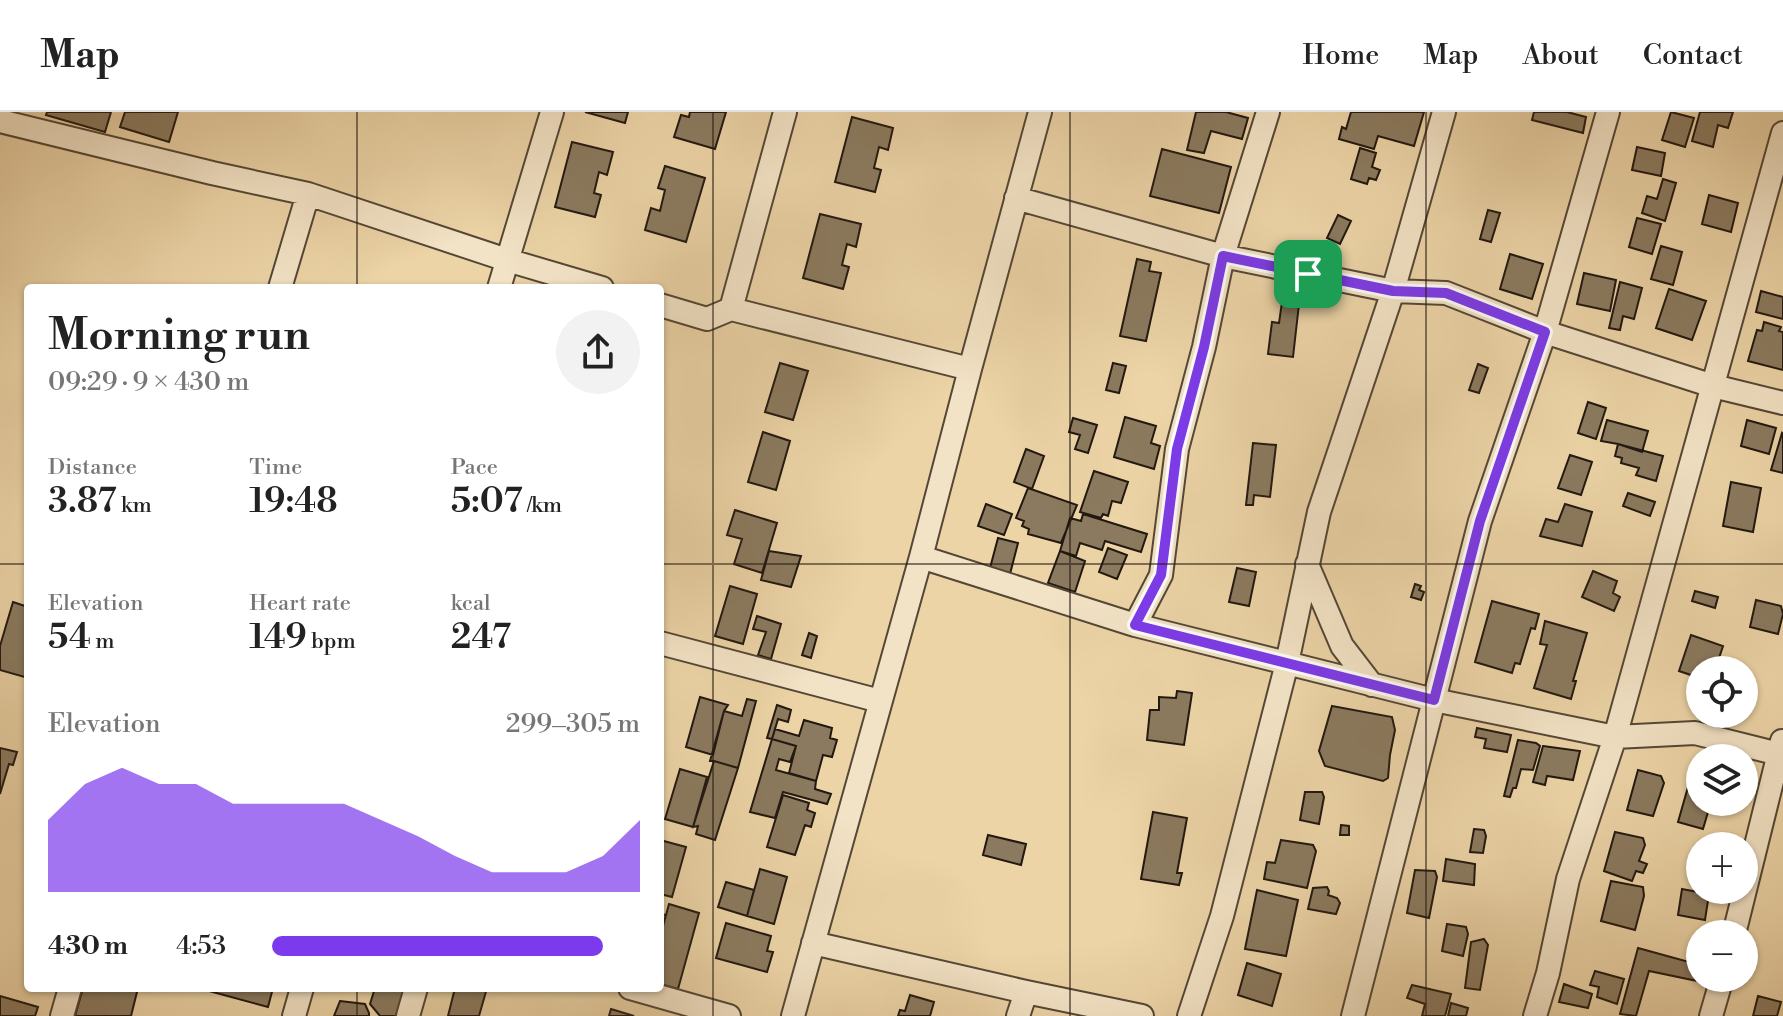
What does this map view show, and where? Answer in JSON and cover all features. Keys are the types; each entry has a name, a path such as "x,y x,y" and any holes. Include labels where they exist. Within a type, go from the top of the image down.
{"street":[{"path":"500,284 552,112"},
{"path":"731,309 785,112"},
{"path":"793,1016 921,557 1040,112"},
{"path":"1135,625 1161,575 1177,449 1204,347 1223,256 1268,112"},
{"path":"1189,1016 1222,916 1287,663 1319,512 1393,291 1444,112"},
{"path":"1353,1016 1480,521 1545,332 1608,112"},
{"path":"0,121 308,194 588,284"},
{"path":"1535,1016 1548,973 1568,879 1615,737 1783,133"},
{"path":"281,284 308,194"},
{"path":"1016,198 1223,256 1393,291 1446,293 1545,332 1713,386 1783,403"},
{"path":"664,306 707,319 731,309 970,369"},
{"path":"921,557 1135,625 1434,700 1615,737 1695,733 1781,749 1738,920"},
{"path":"1307,564 1342,646 1372,685"},
{"path":"664,644 880,701"},
{"path":"813,943 1142,1016"},
{"path":"62,1016 69,992"},
{"path":"294,1016 301,992"},
{"path":"408,1016 415,992"},
{"path":"644,992 729,1016"},
{"path":"1018,1016 1026,992"},
{"path":"1711,1016 1718,992"}],"building":[{"path":"47,112 111,112 105,132 46,115"},
{"path":"125,112 178,112 169,142 120,127"},
{"path":"585,112 628,112 625,123"},
{"path":"690,112 726,112 715,149 674,137 681,115 689,117"},
{"path":"1196,112 1226,112 1248,118 1242,139 1211,131 1204,153 1187,150"},
{"path":"1351,112 1424,112 1414,146 1378,136 1374,149 1339,139"},
{"path":"1534,112 1567,112 1586,117 1583,133 1532,120"},
{"path":"1671,112 1694,118 1685,147 1662,140"},
{"path":"1700,112 1733,112 1728,128 1718,125 1713,147 1692,141"},
{"path":"852,117 893,128 888,150 879,147 874,168 881,170 875,192 835,182"},
{"path":"572,142 613,152 607,175 599,172 594,193 601,195 595,217 555,207"},
{"path":"1637,147 1665,153 1661,176 1632,170"},
{"path":"1360,148 1376,153 1372,167 1380,170 1376,180 1369,178 1367,184 1351,179"},
{"path":"1162,149 1231,167 1219,213 1150,196"},
{"path":"665,166 705,178 686,242 645,230 651,208 660,211 665,190 658,188"},
{"path":"1663,179 1676,183 1665,221 1642,213 1647,196 1657,199"},
{"path":"1709,195 1738,203 1731,232 1702,224"},
{"path":"1488,210 1500,213 1491,242 1480,239"},
{"path":"820,214 861,224 856,247 847,244 842,265 849,267 843,289 803,278"},
{"path":"1338,215 1351,221 1340,244 1327,238"},
{"path":"1637,218 1661,224 1652,254 1629,247"},
{"path":"1661,246 1682,252 1673,285 1651,279"},
{"path":"1510,254 1543,264 1532,299 1500,289"},
{"path":"1137,259 1151,262 1149,271 1161,273 1146,341 1120,336"},
{"path":"1584,273 1616,280 1610,311 1577,304"},
{"path":"1620,282 1642,288 1634,319 1623,316 1620,330 1609,328"},
{"path":"1669,289 1706,301 1692,340 1656,328"},
{"path":"1761,291 1783,297 1783,319 1756,312"},
{"path":"1282,302 1299,304 1293,357 1268,354 1272,322 1279,323"},
{"path":"1764,322 1781,327 1779,331 1783,332 1783,370 1748,361 1757,330 1762,331"},
{"path":"780,363 808,371 793,420 765,412"},
{"path":"1113,363 1126,366 1119,393 1106,390"},
{"path":"1478,364 1488,368 1479,393 1469,390"},
{"path":"1588,402 1606,408 1596,439 1578,433"},
{"path":"1125,417 1156,426 1151,443 1160,446 1154,469 1114,457"},
{"path":"1073,418 1097,425 1088,453 1075,449 1080,435 1069,432"},
{"path":"1607,420 1648,431 1642,452 1601,441"},
{"path":"1747,420 1776,428 1769,454 1741,446"},
{"path":"763,432 790,441 776,490 748,482"},
{"path":"1783,434 1783,473 1771,470"},
{"path":"1253,443 1276,445 1270,497 1254,495 1253,505 1246,505"},
{"path":"1618,444 1663,456 1656,481 1636,475 1639,468 1621,463 1622,458 1615,456"},
{"path":"1026,449 1044,456 1032,489 1014,482"},
{"path":"1570,455 1592,462 1581,495 1558,488"},
{"path":"1094,471 1128,482 1121,503 1112,501 1108,516 1103,514 1101,518 1080,512"},
{"path":"1731,482 1761,488 1753,532 1723,526"},
{"path":"1028,488 1077,505 1061,543 1028,534 1029,529 1022,526 1024,521 1016,518"},
{"path":"1628,493 1655,502 1650,516 1623,506"},
{"path":"986,504 1012,514 1004,535 978,526"},
{"path":"1565,504 1592,512 1582,546 1540,536 1546,519 1558,522"},
{"path":"735,510 777,523 762,573 734,564 742,539 727,535"},
{"path":"1083,514 1147,534 1141,552 1105,541 1102,550 1080,543 1076,556 1060,551 1070,518 1081,521"},
{"path":"998,538 1018,543 1010,574 990,568"},
{"path":"1108,548 1127,555 1117,579 1099,572"},
{"path":"769,551 801,556 791,587 761,580"},
{"path":"1060,551 1085,561 1075,592 1048,583"},
{"path":"1237,568 1256,572 1249,606 1229,602"},
{"path":"1593,571 1617,581 1613,593 1620,597 1614,611 1582,597"},
{"path":"1415,584 1421,586 1419,590 1424,592 1421,600 1411,597"},
{"path":"730,586 757,594 743,644 715,636"},
{"path":"1695,591 1718,597 1715,608 1692,601"},
{"path":"1756,600 1781,606 1783,614 1778,634 1750,627"},
{"path":"1492,601 1539,614 1535,629 1531,628 1520,664 1515,663 1512,673 1475,662"},
{"path":"13,602 24,606 24,677 0,670 0,646"},
{"path":"757,616 781,624 771,659 758,655 766,632 753,629"},
{"path":"1545,621 1587,633 1571,699 1534,688 1547,645 1540,644"},
{"path":"809,633 817,636 811,658 802,655"},
{"path":"1691,635 1723,646 1720,656 1686,656 1686,673 1679,671"},
{"path":"1177,691 1192,693 1184,745 1147,740 1150,710 1159,710 1159,697 1176,698"},
{"path":"700,697 728,705 713,755 686,747"},
{"path":"747,699 756,701 738,768 710,761 724,711 742,716"},
{"path":"777,705 791,710 788,722 778,719 772,739 767,738"},
{"path":"1332,706 1392,717 1395,730 1388,778 1383,781 1325,766 1319,751"},
{"path":"804,720 832,728 830,738 837,740 832,757 823,755 816,781 789,773 796,746 772,739 775,729 799,736"},
{"path":"1477,728 1511,735 1507,752 1484,748 1486,739 1475,737"},
{"path":"772,739 796,746 790,762 779,759 776,770 816,781 815,789 831,794 827,804 783,792 775,818 750,812"},
{"path":"1518,740 1540,746 1533,770 1521,769 1516,788 1513,788 1510,797 1504,796"},
{"path":"1543,746 1580,751 1573,780 1547,776 1545,785 1533,782"},
{"path":"0,748 17,752 13,765 9,764 0,794"},
{"path":"714,761 738,768 715,840 696,834 698,826 693,827"},
{"path":"680,769 707,777 693,827 665,819"},
{"path":"1638,770 1661,776 1664,783 1653,816 1627,810"},
{"path":"1305,792 1322,792 1324,797 1319,824 1300,820"},
{"path":"1686,794 1686,816 1707,816 1703,829 1678,822"},
{"path":"783,795 809,803 807,810 815,813 811,827 805,825 795,855 767,847"},
{"path":"1153,812 1187,818 1177,873 1182,873 1179,885 1141,879"},
{"path":"1341,825 1349,826 1349,835 1340,835"},
{"path":"1474,829 1484,830 1483,853 1470,852"},
{"path":"1615,832 1643,838 1645,845 1639,861 1647,864 1643,873 1636,871 1632,881 1604,871"},
{"path":"988,835 1026,844 1021,865 983,855"},
{"path":"1281,840 1313,845 1316,851 1307,888 1264,879 1267,862 1275,863"},
{"path":"664,841 686,847 672,897 664,895"},
{"path":"1446,859 1475,864 1474,885 1443,881"},
{"path":"760,869 787,877 774,924 747,916"},
{"path":"1415,870 1435,871 1437,877 1429,918 1407,913"},
{"path":"1611,881 1643,887 1644,896 1635,930 1601,921"},
{"path":"726,882 754,890 747,916 718,907"},
{"path":"1327,887 1328,895 1337,898 1340,903 1336,914 1308,909 1313,888"},
{"path":"1682,889 1686,890 1686,904 1707,904 1705,920 1678,915"},
{"path":"1257,890 1298,900 1286,956 1245,949"},
{"path":"669,904 699,913 678,989 664,985 664,922"},
{"path":"726,923 771,936 767,951 773,952 767,972 716,958"},
{"path":"1447,924 1466,927 1468,934 1463,956 1442,951"},
{"path":"1484,939 1488,945 1480,990 1465,988 1471,942"},
{"path":"1638,948 1686,961 1686,979 1649,971 1636,1016 1620,1014"},
{"path":"1247,963 1281,974 1272,1006 1238,995"},
{"path":"1595,971 1624,979 1617,1004 1597,997 1599,987 1590,985"},
{"path":"1564,984 1592,994 1588,1008 1559,1002"},
{"path":"1412,985 1451,994 1445,1016 1422,1016 1425,1004 1407,998"},
{"path":"82,992 137,992 131,1016 75,1016"},
{"path":"213,992 272,992 268,1007"},
{"path":"374,992 406,992 398,1016 380,1016 370,1004"},
{"path":"454,992 486,992 479,1016 448,1016"},
{"path":"910,995 934,1002 930,1016 898,1016 900,1010 905,1011"},
{"path":"0,996 38,1007 35,1016 0,1016"},
{"path":"1758,996 1781,1002 1777,1016 1753,1016"},
{"path":"340,1001 365,1004 369,1016 334,1016"},
{"path":"1451,1003 1468,1008 1466,1016 1448,1016"},
{"path":"611,1009 634,1016 609,1016"}],"route":[{"path":"1223,256 1308,274 1393,291 1446,293 1545,332 1480,521 1434,700 1135,625 1161,575 1177,449 1204,347 1223,256"}]}
